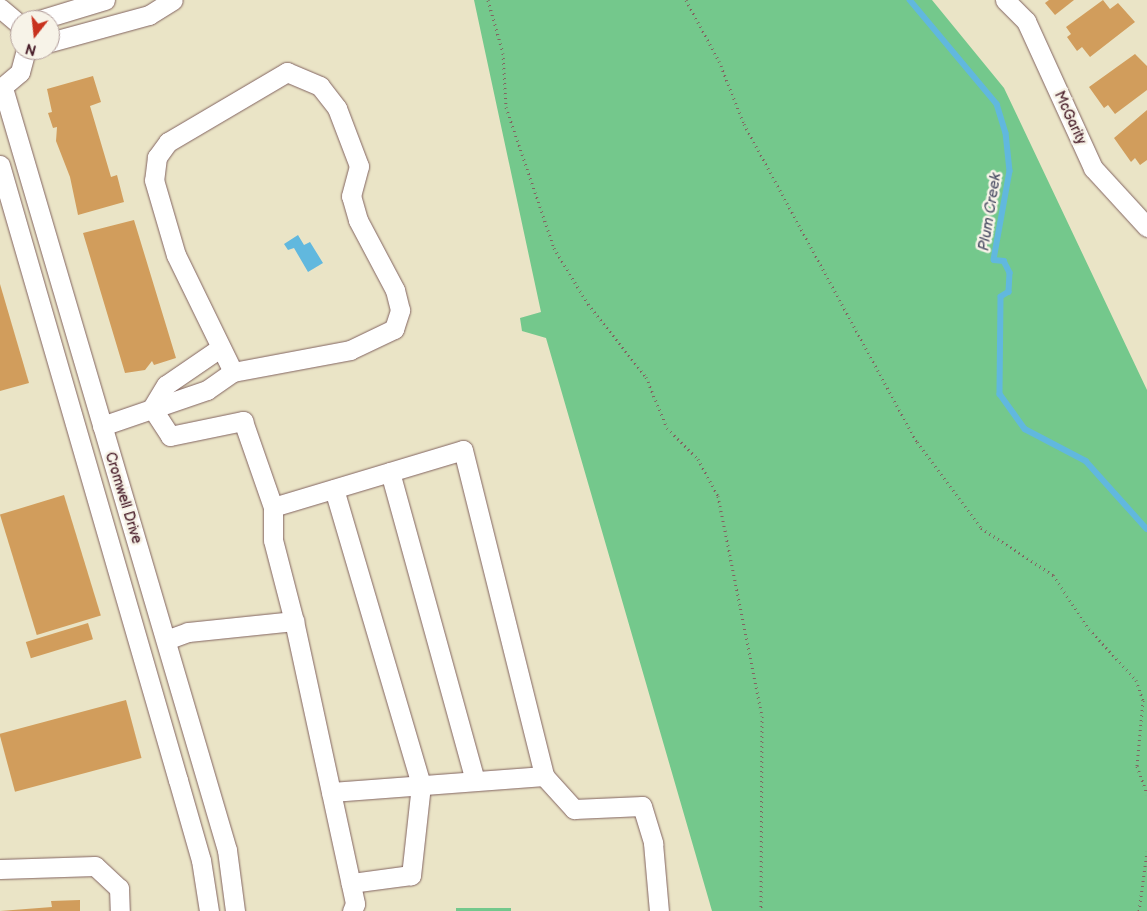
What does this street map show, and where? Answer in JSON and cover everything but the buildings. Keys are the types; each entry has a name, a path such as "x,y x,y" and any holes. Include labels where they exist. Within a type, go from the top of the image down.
{"street":[{"path":"60,13 103,0"},
{"path":"60,39 149,15 173,0"},
{"name":"McGarity","path":"1005,0 1026,21 1093,168 1147,227"},
{"path":"0,8 10,16"},
{"path":"2,88 20,72 23,60"},
{"path":"102,426 194,394 232,372 311,360 380,340 394,330 400,310 376,246 358,220 351,196 359,166 337,108 320,86 287,72 168,142 157,157 154,180 176,255 216,331 220,348 232,372"},
{"name":"Cromwell Drive","path":"2,88 227,850 234,911"},
{"name":"Cromwell Drive","path":"0,165 201,860 209,911"},
{"path":"152,408 166,385 182,376 220,348"},
{"path":"182,376 194,394"},
{"path":"152,408 170,436 243,421 273,507 273,540 294,620 351,883 352,911"},
{"path":"273,507 462,450 544,776 574,809 642,806 653,843 659,911"},
{"path":"390,472 475,781"},
{"path":"334,489 421,785 411,875 351,883"},
{"path":"166,640 188,632 294,620"},
{"path":"331,792 544,776"},
{"path":"0,869 94,866 119,888 120,911"}],"path":[{"path":"488,0 503,53 506,107 554,248 588,304 646,377 667,428 702,464 718,496 762,716 761,911"},
{"path":"686,0 715,53 744,124 917,442 981,528 1053,575 1089,629 1136,680 1143,700 1137,766 1147,794"},
{"path":"1139,911 1147,852"}],"green space":[{"path":"474,0 932,0 1004,88 1147,390 1147,911 712,911 546,338 522,331 520,318 541,312"},
{"path":"456,908 511,908 511,911 456,911"}],"water":[{"path":"298,235 304,245 310,242 323,263 308,272 294,248 288,250 284,244"}],"waterway":[{"name":"Plum Creek","path":"910,0 997,104 1006,133 1010,171 994,260 1004,261 1010,273 1009,292 1001,297 1000,394 1025,429 1086,461 1147,529"}]}
